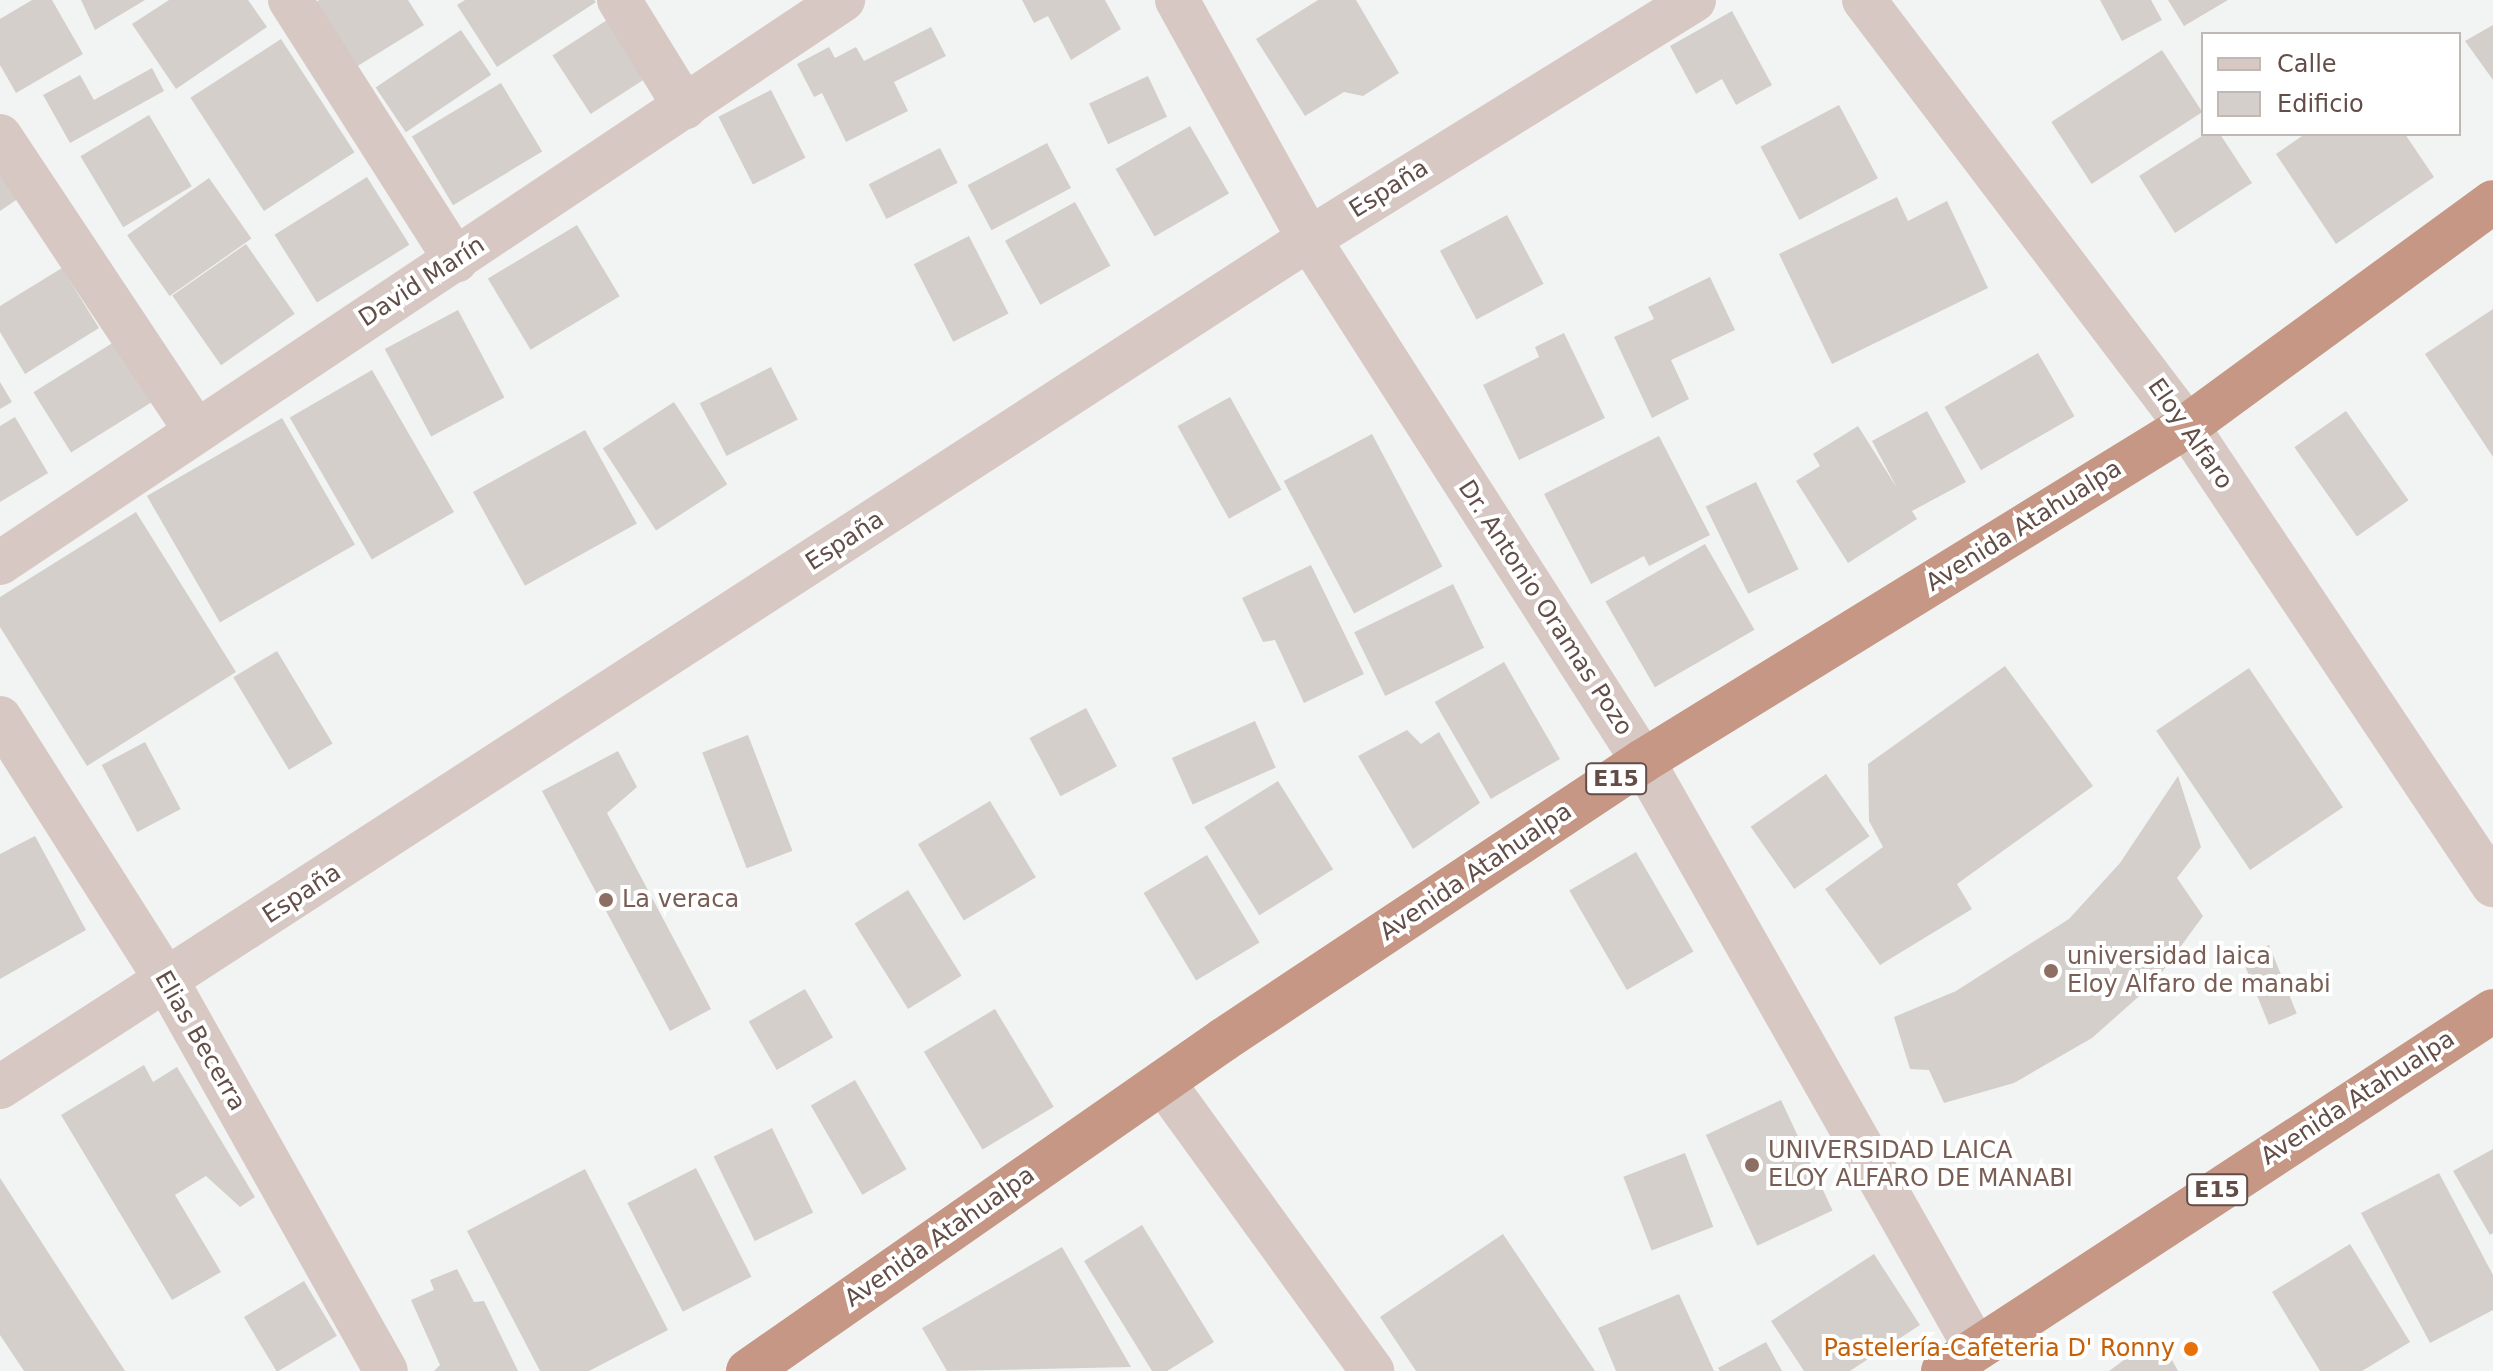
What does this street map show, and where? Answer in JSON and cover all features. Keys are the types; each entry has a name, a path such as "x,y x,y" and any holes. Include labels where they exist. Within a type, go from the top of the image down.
{"highway":[{"name":"Avenida Atahualpa","path":"748,1371 1163,1082 1643,761 2187,426 2493,202"},
{"name":"Avenida Atahualpa","path":"1959,1359 2493,1011"}],"street":[{"path":"290,0 456,261"},
{"path":"619,0 685,107"},
{"name":"David Marín","path":"0,563 194,428 456,261 843,0"},
{"name":"Dr. Antonio Oramas Pozo","path":"1177,0 1309,239 1643,761 1959,1359"},
{"name":"España","path":"0,1087 1309,239 1694,0"},
{"name":"Eloy Alfaro","path":"1864,0 2187,426 2493,885"},
{"path":"0,136 194,428"},
{"name":"Elias Becerra","path":"0,718 167,981 386,1371"},
{"path":"1163,1082 1372,1371"}],"building":[{"path":"32,0 52,0 83,54 16,93 0,65 0,19"},
{"path":"81,0 145,0 95,30"},
{"path":"169,0 248,0 267,27 176,89 132,24"},
{"path":"319,0 408,0 424,25 356,67 315,3"},
{"path":"465,0 596,2 497,67 457,5"},
{"path":"1022,0 1105,0 1121,29 1071,60 1048,16 1034,23"},
{"path":"1318,0 1356,0 1399,73 1363,96 1344,92 1305,116 1256,39"},
{"path":"2100,0 2151,0 2162,20 2122,41"},
{"path":"2168,0 2228,0 2184,26"},
{"path":"1732,11 1772,85 1736,105 1722,79 1696,94 1670,46"},
{"path":"607,20 645,79 591,114 552,55"},
{"path":"2493,25 2493,80 2465,41"},
{"path":"931,27 946,56 894,82 908,111 846,142 822,93 814,97 797,64 829,47 835,58 856,47 864,61"},
{"path":"461,30 491,75 406,132 376,88"},
{"path":"281,39 355,152 264,211 190,98"},
{"path":"2162,50 2201,113 2092,184 2051,122"},
{"path":"152,68 164,91 70,143 43,95 80,75 94,100"},
{"path":"1148,76 1167,117 1108,144 1089,103"},
{"path":"501,83 542,152 453,205 412,137"},
{"path":"771,90 806,158 753,185 718,117"},
{"path":"1839,105 1878,178 1799,220 1760,147"},
{"path":"149,115 192,186 123,227 80,156"},
{"path":"1190,126 1229,194 1155,237 1116,169"},
{"path":"2202,136 2221,136 2252,183 2175,233 2139,176"},
{"path":"2302,136 2406,136 2434,177 2336,244 2276,154"},
{"path":"1047,143 1071,188 991,230 968,185"},
{"path":"940,148 958,183 886,219 869,184"},
{"path":"0,169 19,198 0,211"},
{"path":"367,177 409,245 317,303 275,235"},
{"path":"209,178 251,239 170,296 127,235"},
{"path":"1897,197 1908,221 1947,201 1988,288 1832,364 1779,254"},
{"path":"1075,202 1110,266 1040,305 1005,241"},
{"path":"1507,215 1544,284 1477,320 1440,251"},
{"path":"577,225 620,296 531,350 488,279"},
{"path":"969,236 1008,314 953,342 914,264"},
{"path":"246,244 295,314 221,365 172,296"},
{"path":"62,268 99,328 25,374 0,332 0,306"},
{"path":"1710,277 1735,330 1671,360 1689,399 1652,418 1614,337 1654,319 1648,307"},
{"path":"2493,309 2493,457 2425,354"},
{"path":"458,310 504,397 431,436 385,349"},
{"path":"1564,333 1605,418 1519,460 1483,385 1539,357 1535,347"},
{"path":"114,342 152,402 71,453 33,392"},
{"path":"2038,353 2074,416 1981,470 1944,407"},
{"path":"771,367 798,420 727,456 700,403"},
{"path":"372,370 454,512 372,560 290,418"},
{"path":"0,382 12,402 0,409"},
{"path":"1230,397 1281,490 1229,519 1178,426"},
{"path":"674,402 727,484 656,530 603,448"},
{"path":"1927,411 1966,482 1912,511 1917,519 1848,563 1796,481 1820,466 1813,454 1858,426 1897,488 1872,441"},
{"path":"2346,411 2409,500 2357,536 2294,447"},
{"path":"15,417 48,473 0,502 0,426"},
{"path":"282,418 355,544 220,622 147,496"},
{"path":"585,430 637,524 525,586 473,492"},
{"path":"1372,434 1442,566 1354,613 1284,481"},
{"path":"1659,436 1710,535 1649,566 1644,556 1591,584 1544,494"},
{"path":"1756,482 1799,569 1748,594 1706,507"},
{"path":"136,512 236,672 87,766 0,627 0,597"},
{"path":"1705,544 1754,630 1655,687 1605,602"},
{"path":"1311,565 1364,674 1304,703 1275,640 1263,642 1242,598"},
{"path":"1453,584 1484,648 1385,696 1354,632"},
{"path":"277,651 333,744 289,770 233,677"},
{"path":"1504,662 1560,759 1491,799 1435,702"},
{"path":"2005,666 2093,786 1957,884 1972,909 1880,965 1825,889 1883,847 1869,821 1868,764"},
{"path":"2249,668 2343,807 2250,870 2156,731"},
{"path":"1086,708 1117,766 1060,796 1029,738"},
{"path":"1255,721 1276,768 1193,805 1172,758"},
{"path":"1407,730 1421,744 1439,732 1480,803 1413,849 1358,756"},
{"path":"748,735 792,851 747,868 702,753"},
{"path":"145,742 181,809 137,832 102,765"},
{"path":"618,751 637,787 607,813 711,1009 670,1031 542,791"},
{"path":"1826,774 1870,836 1794,889 1751,827"},
{"path":"2178,776 2201,847 2177,878 2203,916 2154,983 2092,1038 2014,1083 1944,1103 1929,1070 1910,1069 1894,1017 1956,991 2069,919 2120,863"},
{"path":"1278,781 1333,869 1259,915 1204,827"},
{"path":"990,801 1036,877 964,921 918,844"},
{"path":"35,836 86,930 0,979 0,854"},
{"path":"1636,852 1694,952 1627,990 1569,890"},
{"path":"1207,855 1260,942 1196,981 1144,893"},
{"path":"908,890 962,976 908,1009 855,923"},
{"path":"2269,945 2297,1014 2269,1025 2241,956"},
{"path":"805,989 833,1037 777,1070 749,1022"},
{"path":"995,1009 1054,1107 983,1149 924,1052"},
{"path":"144,1065 153,1082 177,1067 255,1197 240,1207 206,1176 175,1195 221,1272 172,1300 61,1115"},
{"path":"855,1080 906,1169 862,1195 811,1106"},
{"path":"1781,1100 1833,1211 1757,1246 1706,1135"},
{"path":"772,1128 813,1212 755,1241 714,1156"},
{"path":"2493,1149 2493,1233 2490,1235 2453,1171"},
{"path":"1685,1153 1713,1227 1652,1250 1623,1177"},
{"path":"696,1168 751,1277 683,1312 627,1203"},
{"path":"585,1169 668,1330 589,1371 540,1371 467,1231"},
{"path":"2439,1173 2493,1275 2493,1310 2430,1343 2361,1213"},
{"path":"0,1178 125,1371 24,1371 0,1335"},
{"path":"1142,1225 1214,1342 1167,1371 1152,1371 1084,1261"},
{"path":"1503,1234 1595,1371 1416,1371 1380,1317"},
{"path":"2350,1244 2410,1342 2362,1371 2320,1371 2272,1292"},
{"path":"1062,1247 1131,1367 947,1371 922,1328"},
{"path":"1874,1254 1920,1325 1850,1371 1804,1371 1771,1321"},
{"path":"457,1269 474,1302 484,1301 518,1371 434,1371 440,1365 411,1300 434,1290 430,1280"},
{"path":"304,1281 337,1336 276,1371 244,1317"},
{"path":"1679,1294 1714,1371 1616,1371 1598,1328"},
{"path":"2161,1340 2178,1371 2109,1371 2124,1360"},
{"path":"1766,1342 1782,1371 1720,1371 1718,1368"}],"place":[{"name":"La veraca","path":"606,900"},
{"name":"universidad laica Eloy Alfaro de manabi","path":"2051,971"},
{"name":"UNIVERSIDAD LAICA ELOY ALFARO DE MANABI","path":"1752,1165"},
{"name":"Pastelería-Cafeteria D' Ronny","path":"2191,1349"}]}
